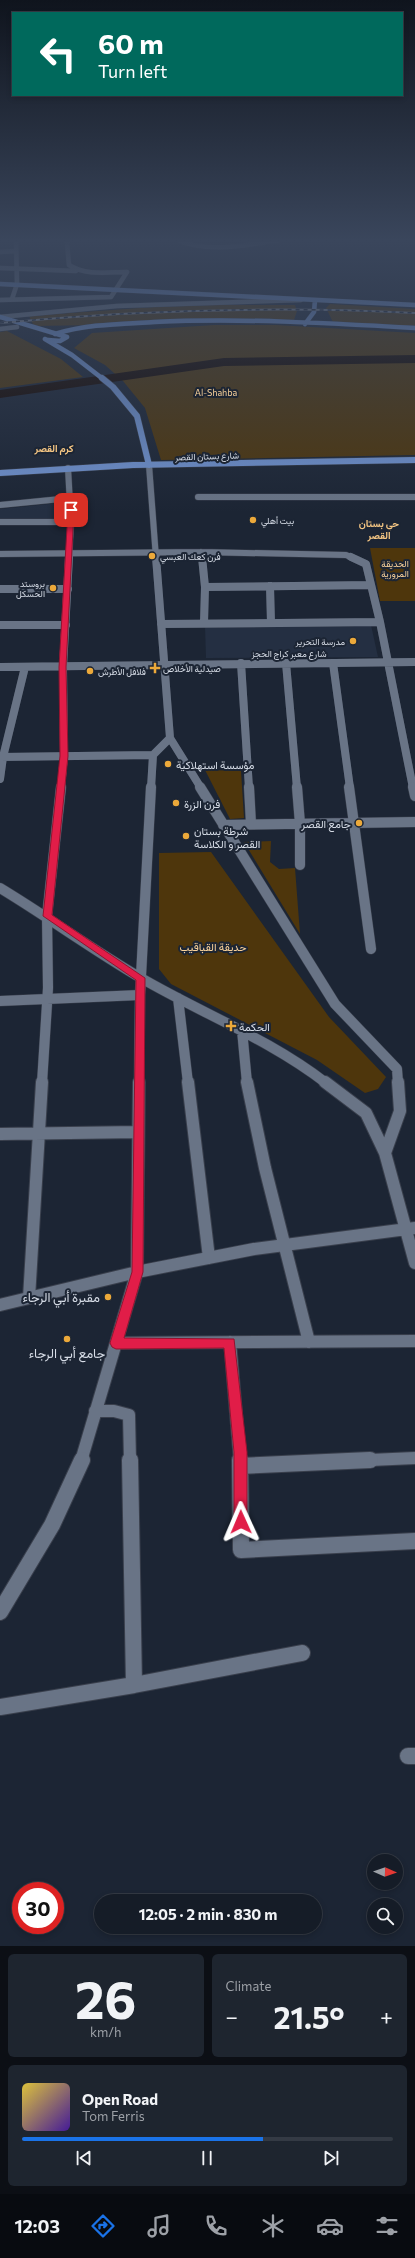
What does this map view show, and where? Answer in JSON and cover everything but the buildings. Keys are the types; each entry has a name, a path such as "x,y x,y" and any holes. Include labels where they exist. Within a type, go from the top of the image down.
{"main road":[{"path":"24,330 31,333"},
{"path":"41,330 55,334 64,334 67,348 72,355"},
{"path":"45,338 73,330"},
{"path":"45,338 57,341 92,330"},
{"path":"38,335 72,355 100,375 137,416 149,465"},
{"name":"شارع بستان القصر","path":"0,472 149,465 415,460"}],"street":[{"path":"149,465 163,666 170,738 335,1004 397,1069 400,1111 385,1153"},
{"path":"29,1298 46,999 48,988 47,916 64,756 63,667 71,522 71,498 68,468"},
{"path":"198,498 415,497"},
{"path":"0,505 71,498"},
{"path":"0,522 71,522"},
{"path":"201,552 204,587 204,623"},
{"path":"0,554 156,554 201,552 346,555 366,564 380,622 415,796"},
{"path":"204,587 371,585"},
{"path":"270,586 271,623"},
{"path":"0,589 68,589"},
{"path":"161,624 380,622"},
{"path":"0,625 66,624"},
{"name":"شارع معبر كراج الحجز","path":"0,667 415,662"},
{"path":"242,663 251,824"},
{"path":"286,663 300,824 300,865"},
{"path":"333,663 353,823 371,949"},
{"path":"0,779 1,757 25,667"},
{"path":"0,1612 52,1525 85,1453 137,1272 140,995 153,755 170,738"},
{"path":"1,757 153,755"},
{"path":"223,825 415,822"},
{"path":"0,888 47,916 141,978 242,1030 303,1065 366,1113 385,1153 411,1229 415,1263"},
{"path":"0,1001 140,995"},
{"path":"178,998 209,1258"},
{"path":"242,1030 243,1061 250,1101 283,1245 309,1342"},
{"path":"0,1134 138,1132"},
{"path":"0,1305 137,1272 209,1258 283,1245 411,1229"},
{"path":"116,1343 415,1341"},
{"path":"230,1342 240,1452 241,1550 415,1541"},
{"path":"96,1411 114,1411 129,1415 134,1685"},
{"path":"240,1466 415,1458"},
{"path":"0,1708 134,1685 302,1653"}],"shaded area":[{"path":"68,502 68,521 0,521 0,509"},
{"path":"371,625 378,657 206,658 205,626"}],"green space":[{"name":"Al-Shahba","path":"141,330 360,330 415,333 415,455 161,460 145,408 123,381 105,365 74,348 92,333"},
{"path":"7,331 61,359 83,377 0,388 0,332"},
{"name":"الحديقة المرورية","path":"370,548 415,548 415,601 380,601"},
{"path":"205,770 241,771 244,818 230,819"},
{"path":"271,841 270,862 279,869 295,868 300,934 244,842"},
{"name":"حديقة القباقيب","path":"211,852 329,1017 386,1077 378,1089 365,1093 317,1060 171,984 159,969 159,853"}],"waterway":[{"path":"0,394 224,362 415,359"}],"place":[{"name":"بيت أهلي","path":"253,520"},
{"name":"فرن كعك العبسي","path":"152,556"},
{"name":"بروستد الحسكل","path":"53,588"},
{"name":"مدرسة التحرير","path":"353,641"},
{"name":"صيدلية اﻷخلاص","path":"155,668"},
{"name":"فلافل اﻷطرش","path":"90,671"},
{"name":"مؤسسة استهلاكية","path":"168,764"},
{"name":"فرن الزرة","path":"176,803"},
{"name":"جامع القصر","path":"359,823"},
{"name":"شرطة بستان القصر و الكلاسة","path":"186,836"},
{"name":"الحكمة","path":"231,1026"},
{"name":"مقبرة أبي الرجاء","path":"108,1297"},
{"name":"جامع أبي الرجاء","path":"67,1339"}],"district":[{"name":"كرم القصر","path":"54,448"},
{"name":"حي بستان القصر","path":"379,528"}],"route":[{"path":"71,510 70,554 63,667 64,756 47,916 141,978 137,1272 128,1309 116,1343 148,1344 230,1342 240,1452 241,1522"}]}
